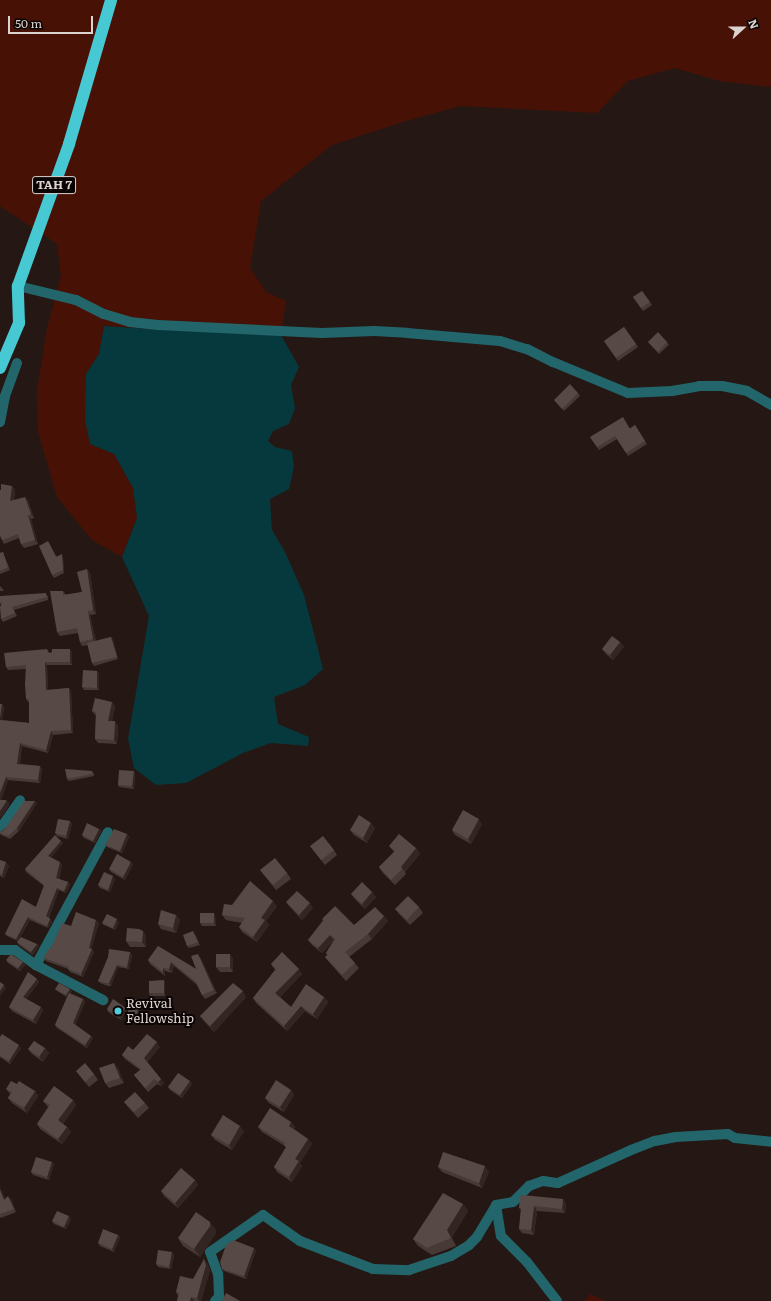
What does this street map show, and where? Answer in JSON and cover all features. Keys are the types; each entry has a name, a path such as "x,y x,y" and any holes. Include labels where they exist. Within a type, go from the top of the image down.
{"highway":[{"name":"TAH 7","path":"0,368 19,323 18,286 69,144 110,0"}],"street":[{"path":"18,286 76,300 104,314 130,322 158,325 322,333 374,331 407,332 500,341 527,348 560,365 628,393 672,391 699,386 722,386 746,390 771,405"},
{"path":"0,422 5,396 17,363"},
{"path":"0,829 20,800"},
{"path":"36,965 108,832"},
{"path":"0,950 15,950 36,965 103,1000"},
{"path":"496,1205 513,1202 529,1186 544,1181 558,1183 631,1150 655,1141 728,1134 735,1138 771,1142"},
{"path":"215,1301 219,1297 218,1274 210,1252 263,1215 300,1241 372,1270 409,1270 451,1256 469,1245 480,1233 496,1205"},
{"path":"496,1205 501,1236 527,1262 557,1301"}],"shaded area":[{"path":"0,0 771,0 771,87 719,81 675,68 628,81 597,113 461,106 406,121 332,145 261,201 250,268 266,292 286,301 281,335 252,332 182,331 104,326 99,354 86,374 90,444 114,454 133,488 137,518 122,557 92,540 57,497 38,432 37,391 47,328 61,275 57,244 0,206"},
{"path":"590,1294 606,1301 585,1301"}],"water":[{"path":"104,326 182,331 252,332 281,335 299,367 291,385 295,408 289,424 273,431 268,441 275,447 292,451 294,467 289,489 270,499 272,530 285,552 304,595 323,669 305,685 274,697 278,724 309,737 308,746 271,743 243,753 186,783 156,785 134,768 128,739 149,616 122,557 137,518 133,488 114,454 90,444 85,420 86,374 99,354"}],"building":[{"path":"642,291 650,302 641,308 633,297"},
{"path":"624,327 636,344 616,358 604,341"},
{"path":"658,332 667,342 658,352 648,342"},
{"path":"570,384 578,393 562,409 554,400"},
{"path":"623,417 630,429 635,425 645,441 626,453 615,436 597,447 590,437"},
{"path":"1,484 12,486 10,501 25,497 31,514 28,515 35,540 21,544 18,534 2,540 0,536"},
{"path":"48,541 56,557 62,554 63,570 52,575 39,546"},
{"path":"3,552 8,567 0,571 0,553"},
{"path":"87,569 93,610 88,611 93,639 80,642 77,628 57,632 50,591 63,591 63,595 82,592 77,572"},
{"path":"46,593 47,597 12,607 15,613 1,619 0,607 2,603 0,602 0,596"},
{"path":"612,636 620,642 610,655 602,649"},
{"path":"111,637 117,657 92,663 87,643"},
{"path":"47,649 49,653 52,652 52,649 70,649 70,662 45,662 46,690 69,688 71,730 51,731 46,750 20,743 17,764 40,766 38,780 6,777 0,793 0,720 29,723 29,699 26,699 25,684 26,665 6,667 4,653"},
{"path":"83,670 97,671 97,688 82,687"},
{"path":"95,698 112,702 108,721 115,721 114,740 95,739 96,712 92,711"},
{"path":"0,704 2,704 0,719"},
{"path":"65,769 92,771 92,774 67,779"},
{"path":"119,770 134,771 132,786 118,785"},
{"path":"0,800 6,800 6,802 0,811"},
{"path":"24,801 35,801 17,828 8,836 0,833 4,830"},
{"path":"463,810 479,819 468,839 452,830"},
{"path":"359,815 371,823 363,838 350,830"},
{"path":"58,819 70,821 66,836 55,833"},
{"path":"87,823 99,829 93,841 82,835"},
{"path":"114,829 127,834 120,851 105,845"},
{"path":"399,834 416,848 401,867 402,869 391,880 379,867 395,851 389,846"},
{"path":"55,835 61,841 48,856 60,862 56,878 68,882 64,891 57,888 46,916 50,919 47,926 28,917 16,939 5,934 22,899 36,907 44,885 25,869"},
{"path":"323,836 334,850 321,860 310,846"},
{"path":"117,854 131,862 123,877 109,869"},
{"path":"275,858 287,873 273,885 260,870"},
{"path":"0,860 6,862 2,875 0,874"},
{"path":"104,872 113,876 108,890 98,885"},
{"path":"250,881 273,901 261,918 265,920 253,937 239,927 245,918 222,915 224,904 232,905"},
{"path":"362,882 372,892 362,904 351,894"},
{"path":"297,891 310,903 299,915 286,902"},
{"path":"408,896 419,907 407,920 395,909"},
{"path":"335,906 354,925 375,907 384,916 368,934 345,952 355,963 342,975 325,957 328,955 326,953 335,939 330,935 318,948 308,940 324,920 322,919"},
{"path":"161,910 176,915 173,928 158,924"},
{"path":"76,912 96,920 89,948 92,949 81,974 68,969 69,967 44,958 48,949 50,950 62,923 71,926"},
{"path":"200,913 214,913 214,923 200,923"},
{"path":"107,914 117,919 113,928 102,923"},
{"path":"127,928 139,929 143,931 142,942 126,941"},
{"path":"193,931 198,942 187,946 183,935"},
{"path":"21,937 37,944 31,952 17,942"},
{"path":"158,946 196,969 191,956 198,954 214,990 202,995 196,982 171,962 169,969 163,968 163,972 148,960"},
{"path":"109,949 130,952 127,967 117,965 109,983 106,983 98,981 108,957"},
{"path":"282,952 299,969 275,993 291,1007 306,984 324,997 313,1014 301,1006 284,1026 253,998 276,969 271,964"},
{"path":"11,954 23,962 18,968 6,960"},
{"path":"216,954 230,954 230,967 216,967"},
{"path":"28,972 37,979 23,997 41,1007 33,1020 9,1007"},
{"path":"164,980 164,993 149,993 149,981"},
{"path":"0,982 4,985 0,991"},
{"path":"59,983 70,989 66,995 55,989"},
{"path":"233,983 243,991 210,1026 200,1016"},
{"path":"69,993 83,999 73,1023 91,1036 85,1045 55,1025"},
{"path":"130,998 139,1000 137,1014 128,1012"},
{"name":"Revival Fellowship","path":"113,999 126,1008 119,1017 107,1009"},
{"path":"2,1034 19,1045 9,1061 0,1056 0,1037"},
{"path":"147,1034 157,1042 144,1058 161,1079 158,1082 154,1079 145,1088 134,1075 141,1069 122,1055 128,1046 133,1050"},
{"path":"34,1041 45,1048 39,1057 28,1049"},
{"path":"85,1063 94,1074 85,1082 76,1071"},
{"path":"114,1063 120,1078 105,1083 99,1068"},
{"path":"178,1073 190,1081 180,1095 168,1087"},
{"path":"276,1080 291,1090 280,1107 265,1098"},
{"path":"11,1081 17,1084 19,1081 35,1091 24,1108 8,1098 12,1092 6,1089"},
{"path":"54,1086 73,1100 58,1120 67,1127 58,1139 37,1124 50,1105 43,1101"},
{"path":"135,1092 145,1103 134,1112 124,1102"},
{"path":"270,1108 291,1122 289,1126 308,1139 295,1159 299,1161 289,1177 274,1167 286,1147 284,1145 285,1143 258,1127"},
{"path":"223,1115 240,1126 229,1145 211,1135"},
{"path":"443,1152 485,1166 479,1183 438,1167"},
{"path":"36,1157 52,1162 47,1177 31,1172"},
{"path":"181,1168 195,1180 175,1203 161,1191"},
{"path":"0,1190 4,1200 8,1196 14,1209 0,1214"},
{"path":"443,1193 463,1204 447,1230 451,1238 427,1248 413,1239"},
{"path":"522,1195 563,1199 562,1209 534,1206 531,1230 519,1229 521,1208 519,1208 520,1197"},
{"path":"57,1211 69,1216 64,1227 52,1221"},
{"path":"196,1212 210,1222 210,1226 194,1249 178,1238"},
{"path":"103,1229 118,1235 112,1249 98,1243"},
{"path":"233,1240 254,1248 244,1276 222,1269 220,1262 226,1245"},
{"path":"158,1250 172,1252 169,1267 156,1264"},
{"path":"204,1259 206,1265 197,1298 191,1297 190,1301 177,1301 179,1293 176,1292 180,1276 193,1279"},
{"path":"226,1293 240,1301 222,1301"}],"place":[{"name":"Revival Fellowship","path":"118,1011"}]}
